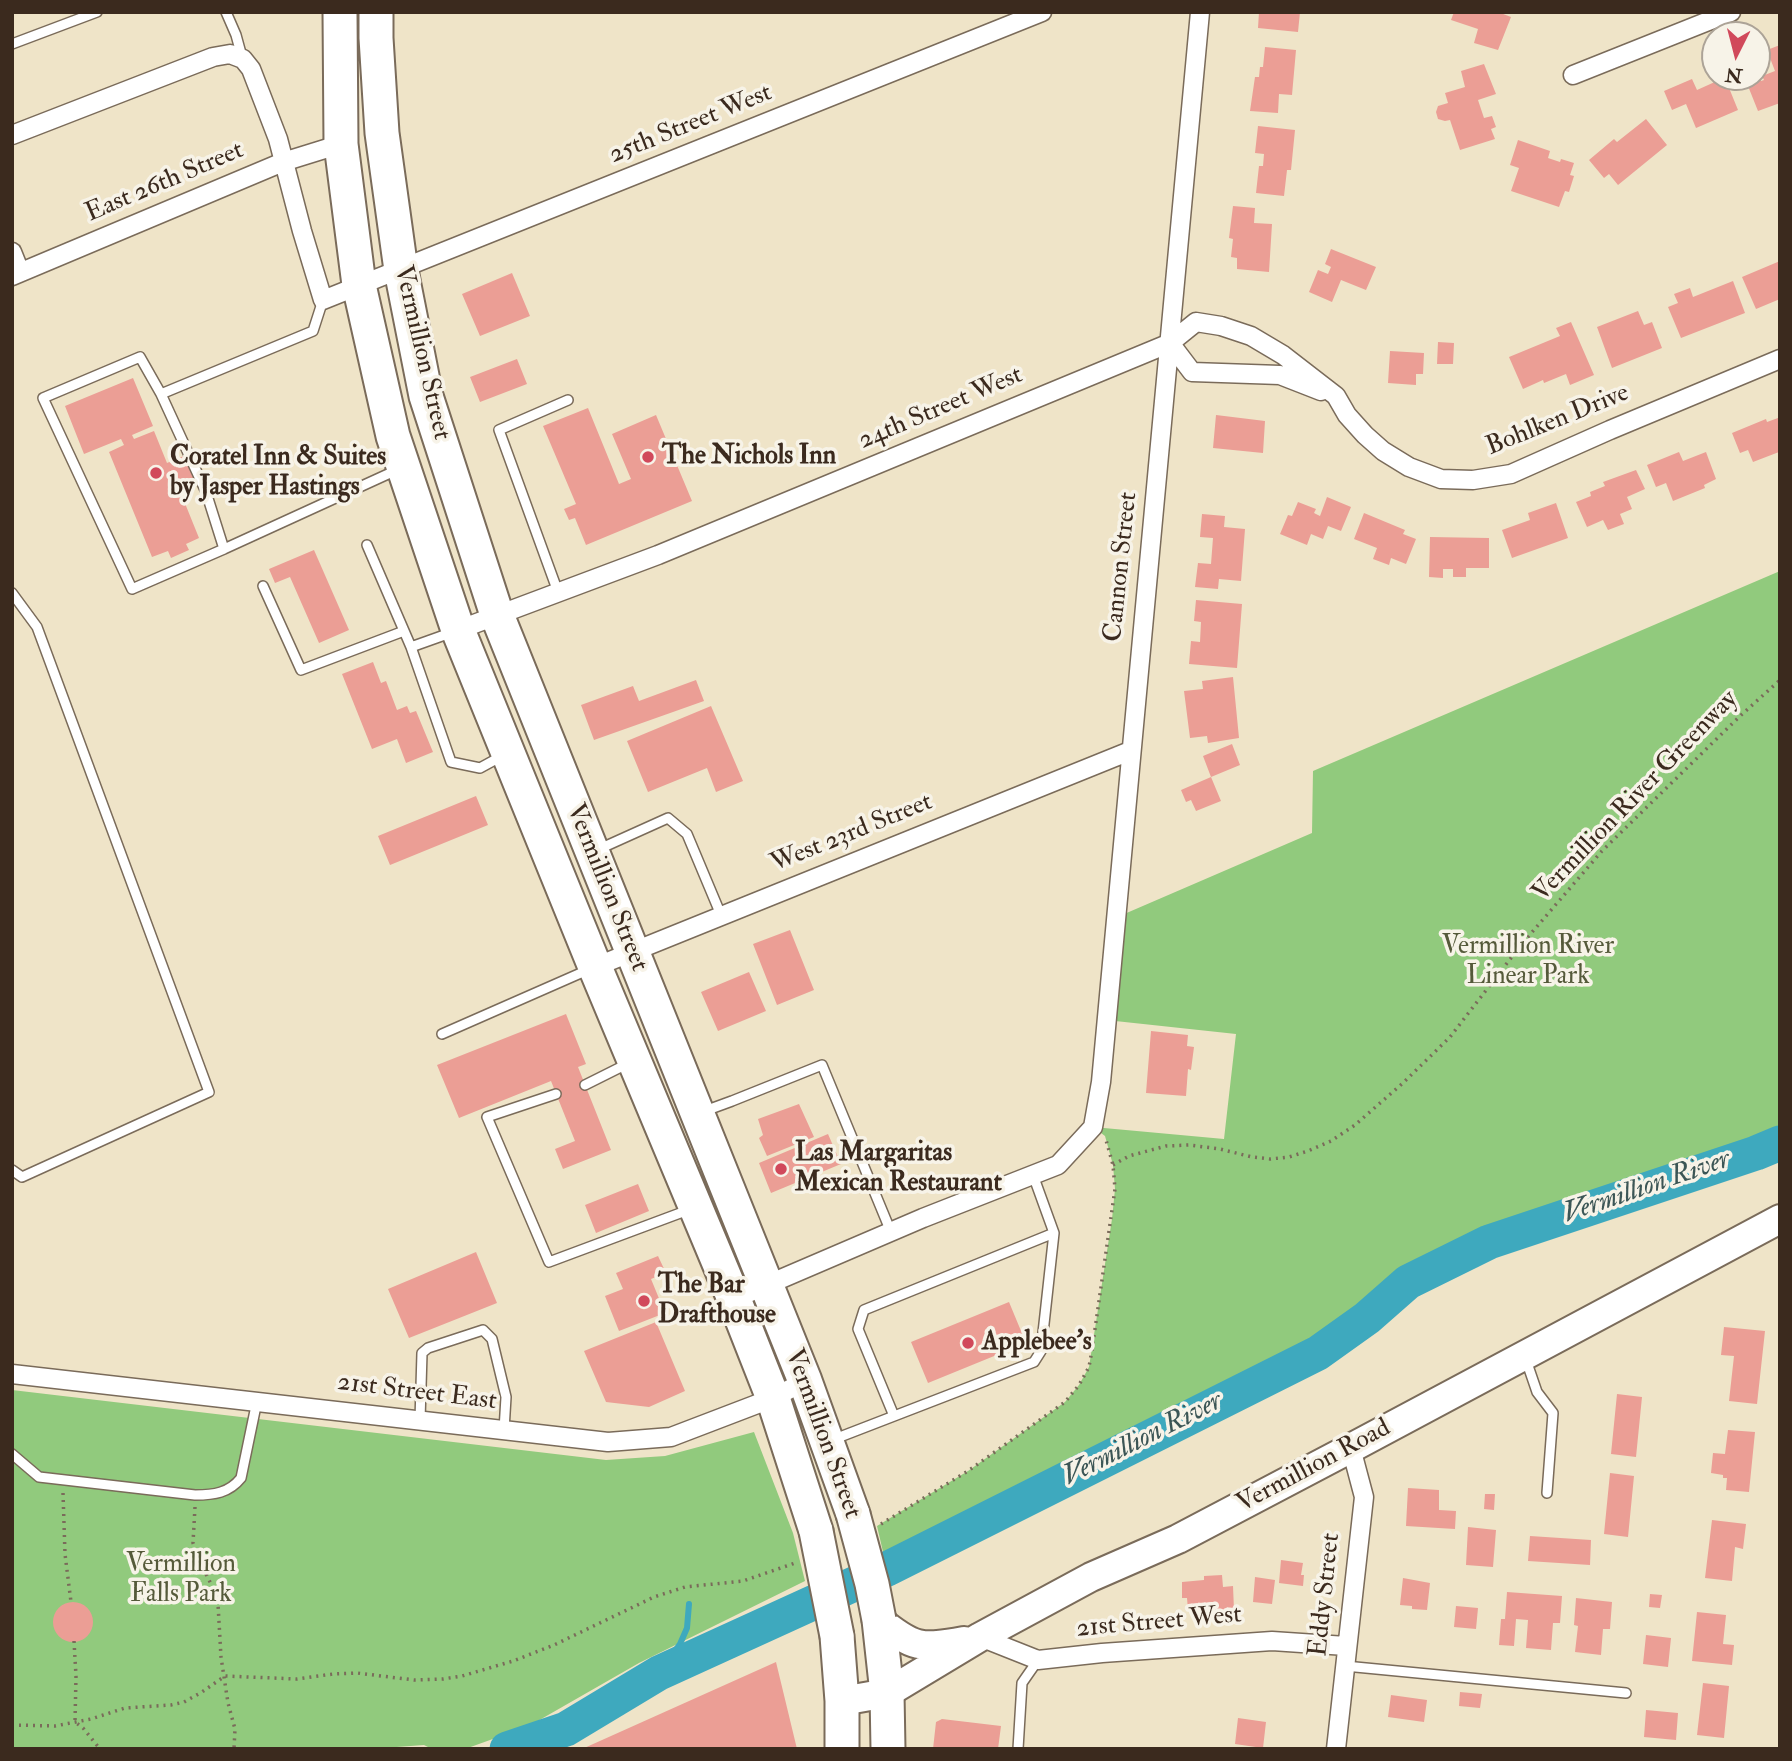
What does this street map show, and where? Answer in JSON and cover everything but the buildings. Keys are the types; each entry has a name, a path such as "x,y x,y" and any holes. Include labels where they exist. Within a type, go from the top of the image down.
{"highway":[{"name":"Vermillion Street","path":"340,12 341,144 359,285 393,436 458,630 773,1398 817,1531 837,1636 842,1701 842,1749"},
{"name":"Vermillion Street","path":"376,12 382,133 401,270 426,396 497,615 767,1285 827,1442 865,1520 887,1693 888,1749"}],"main road":[{"name":"Vermillion Road","path":"842,1701 887,1693 980,1637 1091,1577 1178,1539 1780,1219"},
{"path":"879,1620 906,1640 926,1647 980,1637"}],"street":[{"name":"25th Street West","path":"323,300 1042,12"},
{"name":"Cannon Street","path":"1093,1127 1101,1082 1200,12"},
{"path":"1573,75 1731,12"},
{"path":"12,135 214,57 230,54 243,59 251,69 278,139 323,300"},
{"name":"East 26th Street","path":"16,274 283,162 341,144"},
{"path":"12,252 16,274"},
{"name":"Bohlken Drive","path":"1170,343 1196,323 1221,326 1251,336 1283,355 1336,396 1347,415 1383,451 1409,467 1441,480 1473,480 1511,474 1780,359"},
{"path":"1170,343 1192,372 1280,375 1336,396"},
{"name":"24th Street West","path":"458,630 658,555 1170,343"},
{"name":"West 23rd Street","path":"595,967 1130,751"},
{"path":"734,1299 1058,1165 1093,1127"},
{"name":"21st Street East","path":"12,1375 608,1441 671,1437 773,1398 805,1381"},
{"name":"Eddy Street","path":"1336,1749 1364,1497 1350,1448"},
{"name":"21st Street West","path":"980,1637 1038,1660 1272,1641 1346,1646"}],"lane":[{"path":"12,44 97,12"},
{"path":"226,12 243,59"},
{"path":"161,394 313,331 323,300"},
{"path":"224,549 206,492 161,394 140,357 43,398 132,589 224,549 404,467"},
{"path":"558,592 499,430 568,400"},
{"path":"367,545 411,647 451,762 480,768 508,753"},
{"path":"263,586 301,670 404,631"},
{"path":"12,593 37,627 209,1093 22,1177 12,1170"},
{"path":"411,647 458,630"},
{"path":"591,853 668,818 687,834 721,915"},
{"path":"442,1034 595,967"},
{"path":"585,1085 634,1061"},
{"path":"697,1113 822,1065 891,1232"},
{"path":"556,1094 487,1117 550,1262 696,1207"},
{"path":"827,1442 1034,1362 1041,1351 1054,1233 1033,1175"},
{"path":"894,1416 858,1329 864,1310 1054,1233"},
{"path":"420,1420 422,1353 428,1348 483,1330 492,1339 506,1397 504,1430"},
{"path":"1524,1356 1537,1392 1553,1413 1547,1493"},
{"path":"12,1454 39,1478 195,1494 224,1492 241,1478 257,1401"},
{"path":"1018,1749 1022,1683 1038,1660"},
{"path":"1345,1666 1626,1693"}],"path":[{"name":"Vermillion River Greenway","path":"1113,1165 1129,1156 1166,1146 1189,1145 1252,1157 1289,1157 1331,1140 1355,1125 1450,1037 1521,945 1602,851 1780,680"},
{"path":"865,1520 968,1471 1065,1402 1079,1385 1089,1367 1115,1189 1113,1165 1105,1136 1093,1127"},
{"path":"64,1480 62,1505 71,1602"},
{"path":"195,1494 193,1543 218,1604 221,1657 235,1729 234,1749"},
{"path":"12,1725 55,1726 75,1723 125,1707 171,1705 184,1702 225,1676 297,1679 357,1673 414,1680 462,1676 544,1649 654,1597 685,1587 743,1581 801,1560"},
{"path":"74,1641 75,1723"},
{"path":"75,1723 83,1728 100,1749"}],"green space":[{"name":"Vermillion River Linear Park","path":"1780,571 1780,1143 1489,1242 1408,1282 1367,1318 1318,1353 887,1569 877,1526 968,1471 1065,1402 1089,1367 1115,1189 1113,1165 1105,1136 1093,1127 1224,1139 1236,1034 1106,1020 1115,918 1312,833 1313,771"},
{"name":"Vermillion Falls Park","path":"12,1390 606,1460 665,1456 754,1432 793,1533 805,1581 639,1663 529,1726 465,1749 432,1749 424,1745 369,1749 12,1749"}],"waterway":[{"name":"Vermillion River","path":"507,1749 566,1729 659,1673 887,1569 1318,1353 1367,1318 1408,1282 1489,1242 1780,1143"},
{"path":"659,1673 680,1644 687,1628 689,1604"}],"place":[{"name":"The Nichols Inn","path":"648,457"},
{"name":"Coratel Inn & Suites by Jasper Hastings","path":"156,473"},
{"name":"Las Margaritas Mexican Restaurant","path":"781,1169"},
{"name":"The Bar Drafthouse","path":"644,1301"},
{"name":"Applebee's","path":"968,1343"}]}
